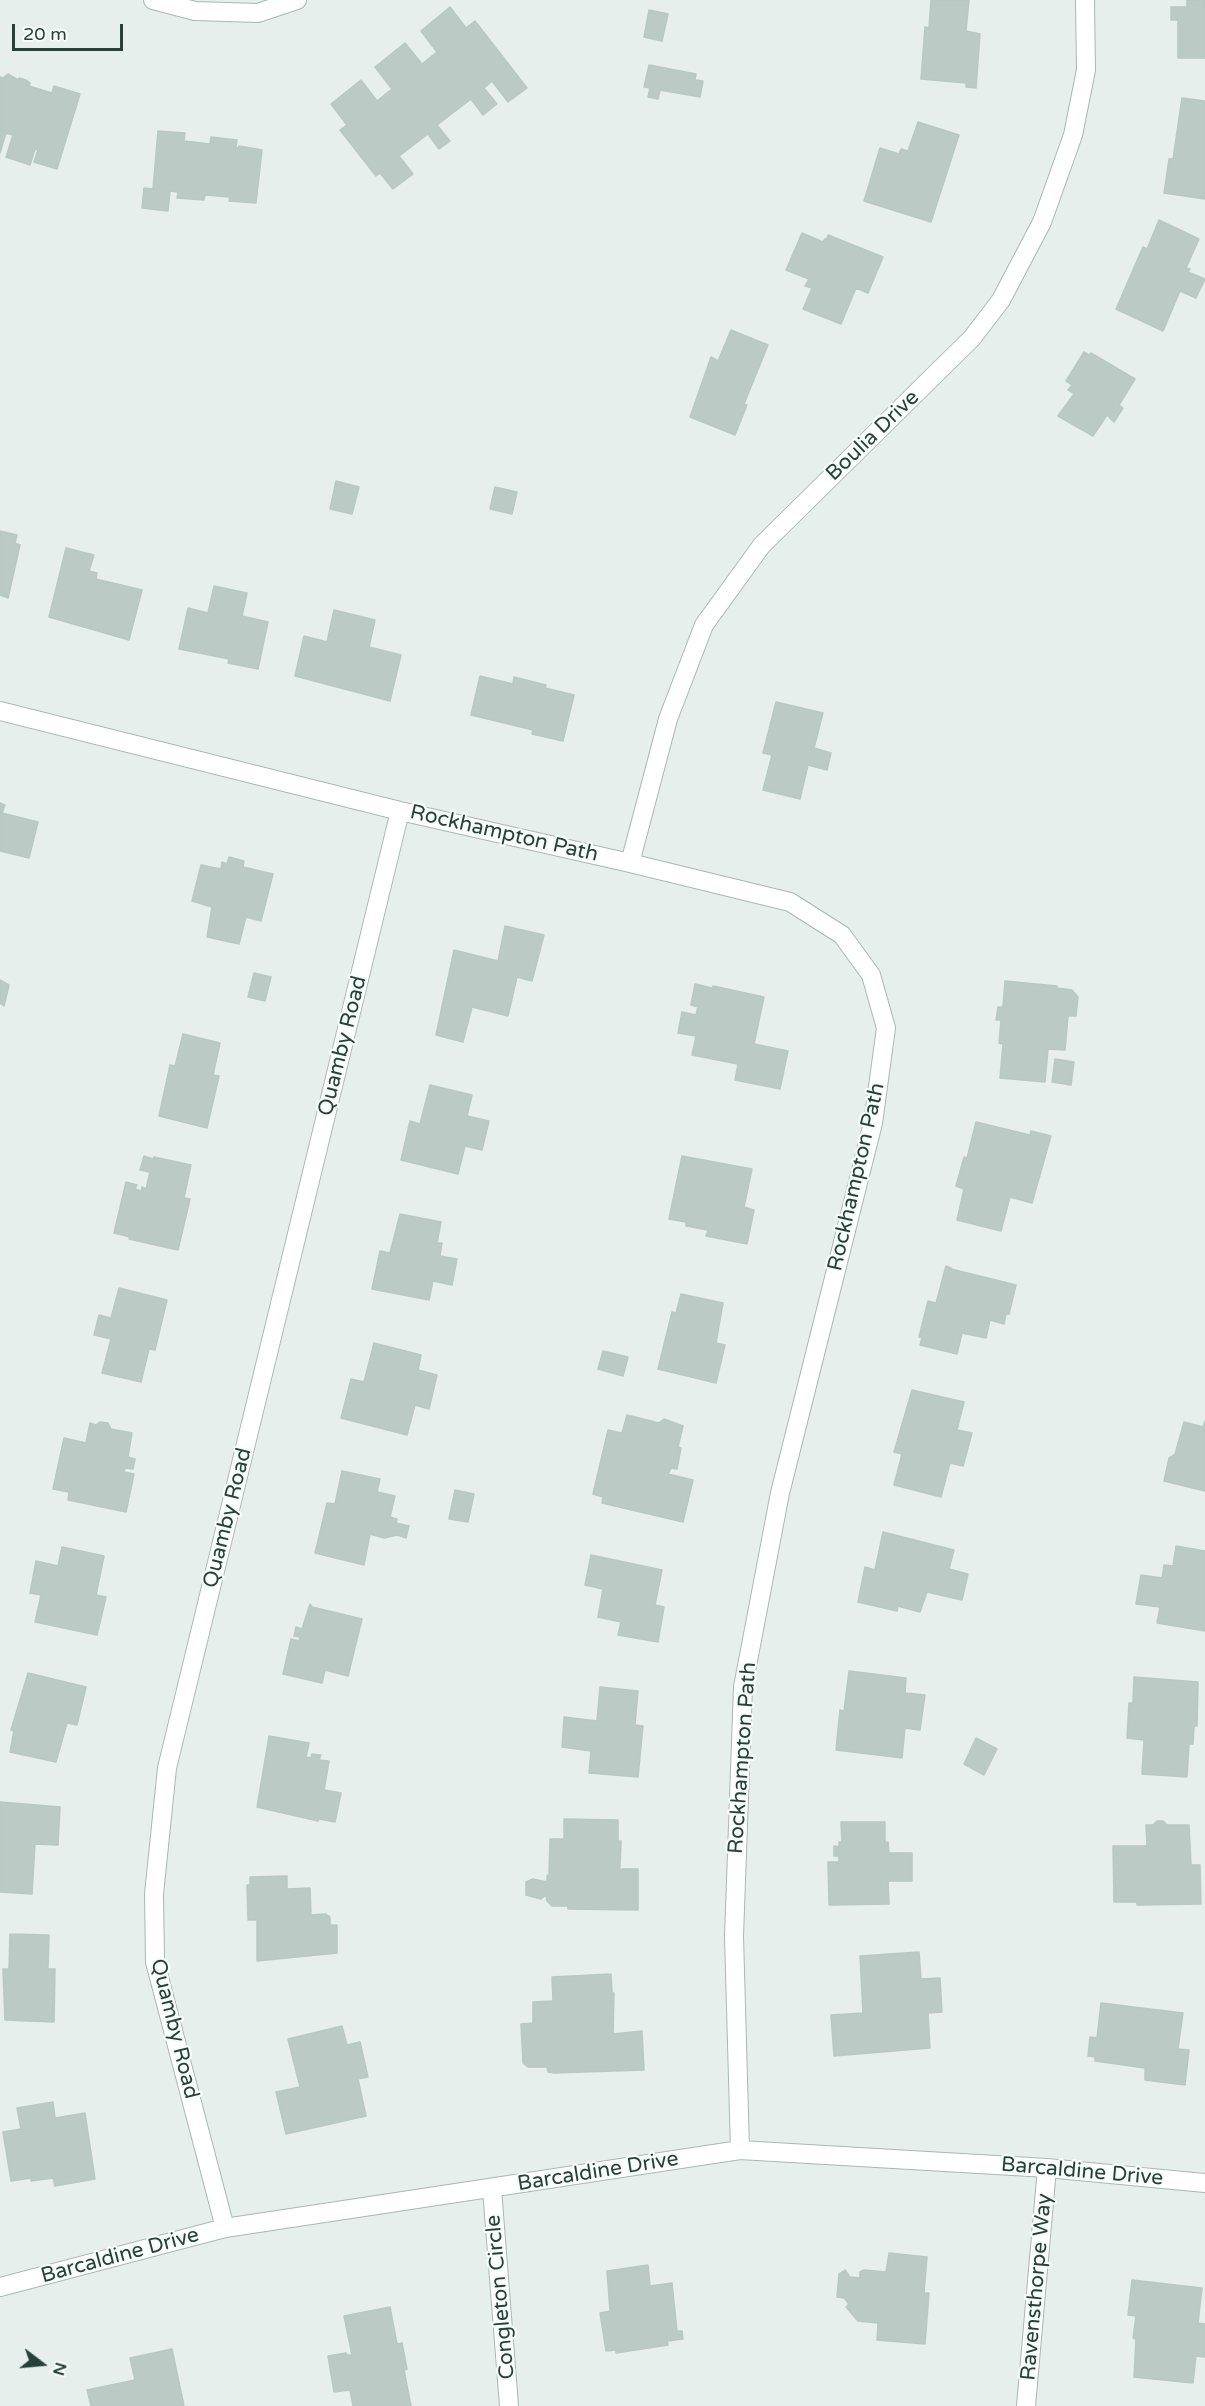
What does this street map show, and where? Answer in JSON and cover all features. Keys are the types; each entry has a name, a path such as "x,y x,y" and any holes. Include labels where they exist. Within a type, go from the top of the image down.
{"street":[{"path":"153,0 195,11 258,13 297,0"},
{"name":"Boulia Drive","path":"630,863 668,718 704,625 762,544 972,338 1001,300 1042,222 1073,135 1086,70 1085,0"},
{"name":"Rockhampton Path","path":"0,711 400,811 790,902 842,935 871,975 886,1028 873,1123 780,1493 743,1687 734,1936 740,2150"},
{"name":"Quamby Road","path":"225,2228 155,1962 154,1894 167,1768 400,811"},
{"name":"Barcaldine Drive","path":"0,2287 225,2228 740,2150 1047,2168 1205,2183"},
{"name":"Ravensthorpe Way","path":"1026,2406 1047,2168"},
{"name":"Congleton Circle","path":"492,2189 509,2406"}],"building":[{"path":"931,0 969,0 966,31 980,34 976,88 966,87 966,83 921,79 925,27 929,28"},
{"path":"1187,0 1205,0 1205,58 1178,58 1178,20 1171,20 1171,7 1187,7"},
{"path":"450,7 466,28 475,21 527,88 508,102 492,81 484,88 497,104 483,115 471,99 437,125 450,141 439,149 428,134 399,156 413,174 393,189 380,173 376,176 340,130 347,125 331,104 361,80 377,101 392,89 375,67 405,43 422,64 437,52 421,31"},
{"path":"649,10 668,14 662,41 644,37"},
{"path":"649,65 696,74 695,80 703,81 700,97 660,90 658,99 648,97 650,88 644,87"},
{"path":"8,74 18,80 19,78 26,80 30,83 29,86 52,93 54,86 80,94 57,169 34,162 38,150 35,149 30,165 6,157 13,135 6,133 0,153 0,77 3,78"},
{"path":"1182,98 1205,101 1205,199 1164,193 1169,159 1173,159"},
{"path":"918,122 959,135 931,222 864,201 880,148 899,154 901,149 908,151"},
{"path":"158,131 185,133 184,141 210,144 211,137 237,140 236,147 262,150 256,203 229,201 230,197 205,195 204,200 177,198 178,192 170,191 168,211 142,208 144,188 153,189"},
{"path":"1159,220 1199,239 1186,268 1190,269 1188,272 1205,279 1196,298 1180,291 1163,331 1116,309 1143,247 1147,249"},
{"path":"802,233 823,242 828,235 883,257 868,293 856,288 841,324 803,309 812,288 805,286 809,279 786,270"},
{"path":"731,330 768,345 744,404 747,405 735,435 690,417 711,357 718,361"},
{"path":"1084,352 1089,355 1091,353 1135,379 1119,405 1123,408 1114,422 1107,415 1093,436 1058,416 1074,394 1068,390 1072,385 1066,381"},
{"path":"336,481 359,487 352,514 330,509"},
{"path":"495,487 517,492 512,514 490,509"},
{"path":"0,531 17,535 15,543 20,545 8,598 0,595"},
{"path":"66,548 94,555 89,571 97,573 96,579 142,590 129,640 49,617"},
{"path":"214,586 247,593 242,616 268,622 258,669 228,663 229,659 179,649 188,608 208,613"},
{"path":"334,610 375,620 369,647 401,655 390,701 295,676 304,636 327,642"},
{"path":"480,676 513,684 514,677 574,695 563,741 532,734 533,730 471,715"},
{"path":"776,702 823,713 814,748 831,753 827,770 808,765 800,799 763,790 772,755 763,753"},
{"path":"0,803 5,805 2,813 38,822 29,858 0,851"},
{"path":"229,857 244,861 243,867 273,874 261,921 246,917 239,944 207,937 212,907 192,901 201,865 221,869 222,862 227,864"},
{"path":"505,926 544,935 532,981 517,977 508,1016 472,1007 463,1042 436,1035 454,950 498,961"},
{"path":"254,973 271,977 265,1001 248,997"},
{"path":"0,980 9,985 4,1006 0,1003"},
{"path":"1005,981 1057,986 1057,988 1072,990 1078,997 1076,1016 1068,1016 1065,1050 1048,1049 1045,1082 1000,1078 1003,1044 999,1043 1001,1020 996,1020 998,1007 1003,1007"},
{"path":"695,984 764,997 754,1044 788,1051 780,1089 735,1080 738,1064 692,1055 696,1036 678,1033 682,1012 696,1015 698,1007 691,1005"},
{"path":"183,1034 220,1043 213,1075 219,1076 207,1128 159,1116 170,1065 175,1066"},
{"path":"1055,1059 1074,1062 1071,1085 1052,1082"},
{"path":"430,1085 472,1095 467,1116 489,1121 482,1150 465,1146 458,1174 401,1160 410,1121 420,1124"},
{"path":"976,1122 1030,1135 1031,1131 1051,1136 1032,1203 1010,1197 1001,1231 957,1220 964,1189 956,1186 964,1157 967,1158"},
{"path":"144,1156 191,1165 184,1198 190,1199 178,1250 129,1239 130,1237 114,1233 126,1182 137,1185 135,1189 141,1191 142,1187 146,1189 150,1172 140,1170"},
{"path":"682,1156 752,1169 744,1207 754,1210 747,1244 706,1236 708,1230 686,1226 686,1222 669,1219"},
{"path":"400,1214 441,1222 437,1243 442,1243 440,1256 457,1259 452,1285 433,1281 429,1300 372,1289 380,1251 390,1253"},
{"path":"946,1266 1016,1285 1009,1314 1006,1314 1004,1324 990,1320 986,1338 962,1333 957,1354 920,1345 922,1338 919,1337 928,1301 936,1303"},
{"path":"119,1288 167,1300 155,1350 149,1349 141,1382 102,1373 111,1339 94,1335 99,1315 111,1318"},
{"path":"681,1294 723,1303 716,1343 725,1345 716,1383 658,1369 672,1312 676,1313"},
{"path":"374,1343 421,1355 418,1370 437,1375 429,1409 415,1405 407,1435 341,1418 351,1379 364,1382"},
{"path":"603,1351 628,1357 623,1376 598,1369"},
{"path":"912,1390 964,1402 957,1430 972,1433 963,1466 950,1463 941,1497 894,1485 902,1454 894,1452"},
{"path":"627,1415 659,1423 664,1419 683,1426 678,1447 681,1448 677,1469 671,1468 668,1474 693,1480 683,1522 602,1503 603,1497 593,1494 608,1430 622,1433"},
{"path":"1205,1421 1205,1491 1164,1481 1169,1458 1175,1454 1184,1422 1203,1427"},
{"path":"100,1422 108,1423 111,1429 132,1433 128,1457 135,1459 133,1469 125,1468 124,1472 134,1474 126,1512 68,1500 69,1492 53,1489 64,1438 86,1443 90,1423 96,1425"},
{"path":"342,1471 380,1479 377,1492 395,1496 390,1517 397,1519 396,1523 409,1526 406,1538 397,1535 384,1538 370,1534 364,1565 315,1553 327,1503 335,1504"},
{"path":"455,1490 474,1494 468,1522 449,1519"},
{"path":"883,1532 954,1550 949,1569 968,1574 962,1600 927,1592 920,1612 898,1606 897,1611 858,1602 865,1567 875,1570"},
{"path":"1176,1546 1205,1551 1205,1631 1157,1623 1160,1607 1136,1604 1141,1575 1162,1578 1164,1565 1173,1566"},
{"path":"62,1547 104,1556 96,1595 106,1597 97,1635 35,1622 41,1595 30,1593 36,1561 58,1566"},
{"path":"591,1555 662,1570 655,1605 664,1607 658,1642 618,1635 621,1622 598,1617 603,1589 585,1585"},
{"path":"310,1604 312,1607 362,1619 348,1676 325,1670 322,1683 283,1674 291,1639 299,1641 300,1637 294,1636 296,1627 302,1629"},
{"path":"849,1671 906,1678 905,1693 925,1695 920,1730 905,1728 902,1758 836,1750 840,1710 844,1711"},
{"path":"28,1673 86,1687 77,1725 67,1723 56,1762 10,1752 14,1731 11,1730"},
{"path":"1134,1677 1198,1682 1197,1726 1194,1726 1193,1744 1189,1744 1187,1777 1142,1774 1144,1740 1127,1738 1129,1703 1133,1703"},
{"path":"600,1687 638,1691 635,1725 643,1726 638,1777 589,1773 591,1751 562,1747 564,1717 597,1721"},
{"path":"269,1736 309,1743 306,1757 311,1758 312,1754 321,1755 319,1760 329,1761 324,1790 341,1793 335,1822 319,1819 318,1821 257,1807"},
{"path":"976,1738 997,1749 984,1775 964,1764"},
{"path":"0,1802 60,1807 58,1845 35,1844 32,1894 0,1892"},
{"path":"564,1819 618,1820 618,1841 621,1841 618,1869 638,1869 638,1910 568,1909 568,1906 552,1906 547,1901 546,1895 541,1899 526,1895 526,1882 533,1879 547,1882 550,1839 564,1839"},
{"path":"1157,1821 1163,1821 1167,1825 1189,1825 1191,1865 1200,1865 1201,1904 1137,1905 1137,1902 1114,1902 1113,1846 1147,1846 1146,1825 1153,1825"},
{"path":"841,1822 885,1822 885,1843 888,1842 889,1853 912,1853 912,1881 888,1881 889,1904 829,1905 828,1862 839,1862 839,1856 834,1856 834,1846 839,1847 839,1842 842,1842"},
{"path":"287,1876 287,1889 310,1888 311,1915 326,1914 330,1917 330,1925 337,1925 337,1953 257,1961 257,1920 248,1920 247,1885 250,1885 250,1877"},
{"path":"10,1934 49,1935 48,1969 55,1969 54,2022 5,2020 3,1969 9,1969"},
{"path":"919,1952 921,1979 940,1978 942,2012 928,2013 930,2048 834,2056 831,2015 863,2013 860,1956"},
{"path":"611,1974 612,1993 614,1993 613,2034 642,2031 644,2070 554,2073 548,2072 547,2067 528,2067 523,2063 521,2024 533,2023 533,2002 553,2001 552,1977"},
{"path":"1101,2003 1183,2013 1178,2049 1189,2050 1185,2085 1145,2080 1145,2068 1095,2061 1095,2057 1088,2056 1090,2037 1097,2038"},
{"path":"342,2026 347,2045 360,2042 368,2077 358,2079 366,2116 286,2134 276,2092 300,2087 288,2039"},
{"path":"53,2102 55,2118 85,2113 95,2179 55,2186 53,2178 11,2181 3,2132 21,2129 17,2108"},
{"path":"889,2253 927,2257 924,2293 929,2293 925,2344 877,2340 878,2323 858,2321 846,2307 849,2304 844,2298 837,2297 839,2274 845,2270 850,2277 860,2278 860,2272 864,2270 886,2272"},
{"path":"648,2265 650,2286 672,2283 677,2331 682,2331 683,2339 667,2341 668,2345 616,2353 616,2350 606,2351 600,2313 610,2311 607,2271"},
{"path":"1132,2280 1202,2288 1198,2323 1205,2324 1205,2357 1196,2356 1193,2383 1134,2377 1136,2339 1133,2338 1136,2316 1128,2315"},
{"path":"390,2307 397,2344 402,2343 407,2369 404,2370 411,2406 353,2406 350,2390 334,2392 328,2356 346,2353 352,2355 344,2316"},
{"path":"172,2349 184,2406 91,2406 87,2390 135,2380 130,2358"}]}
